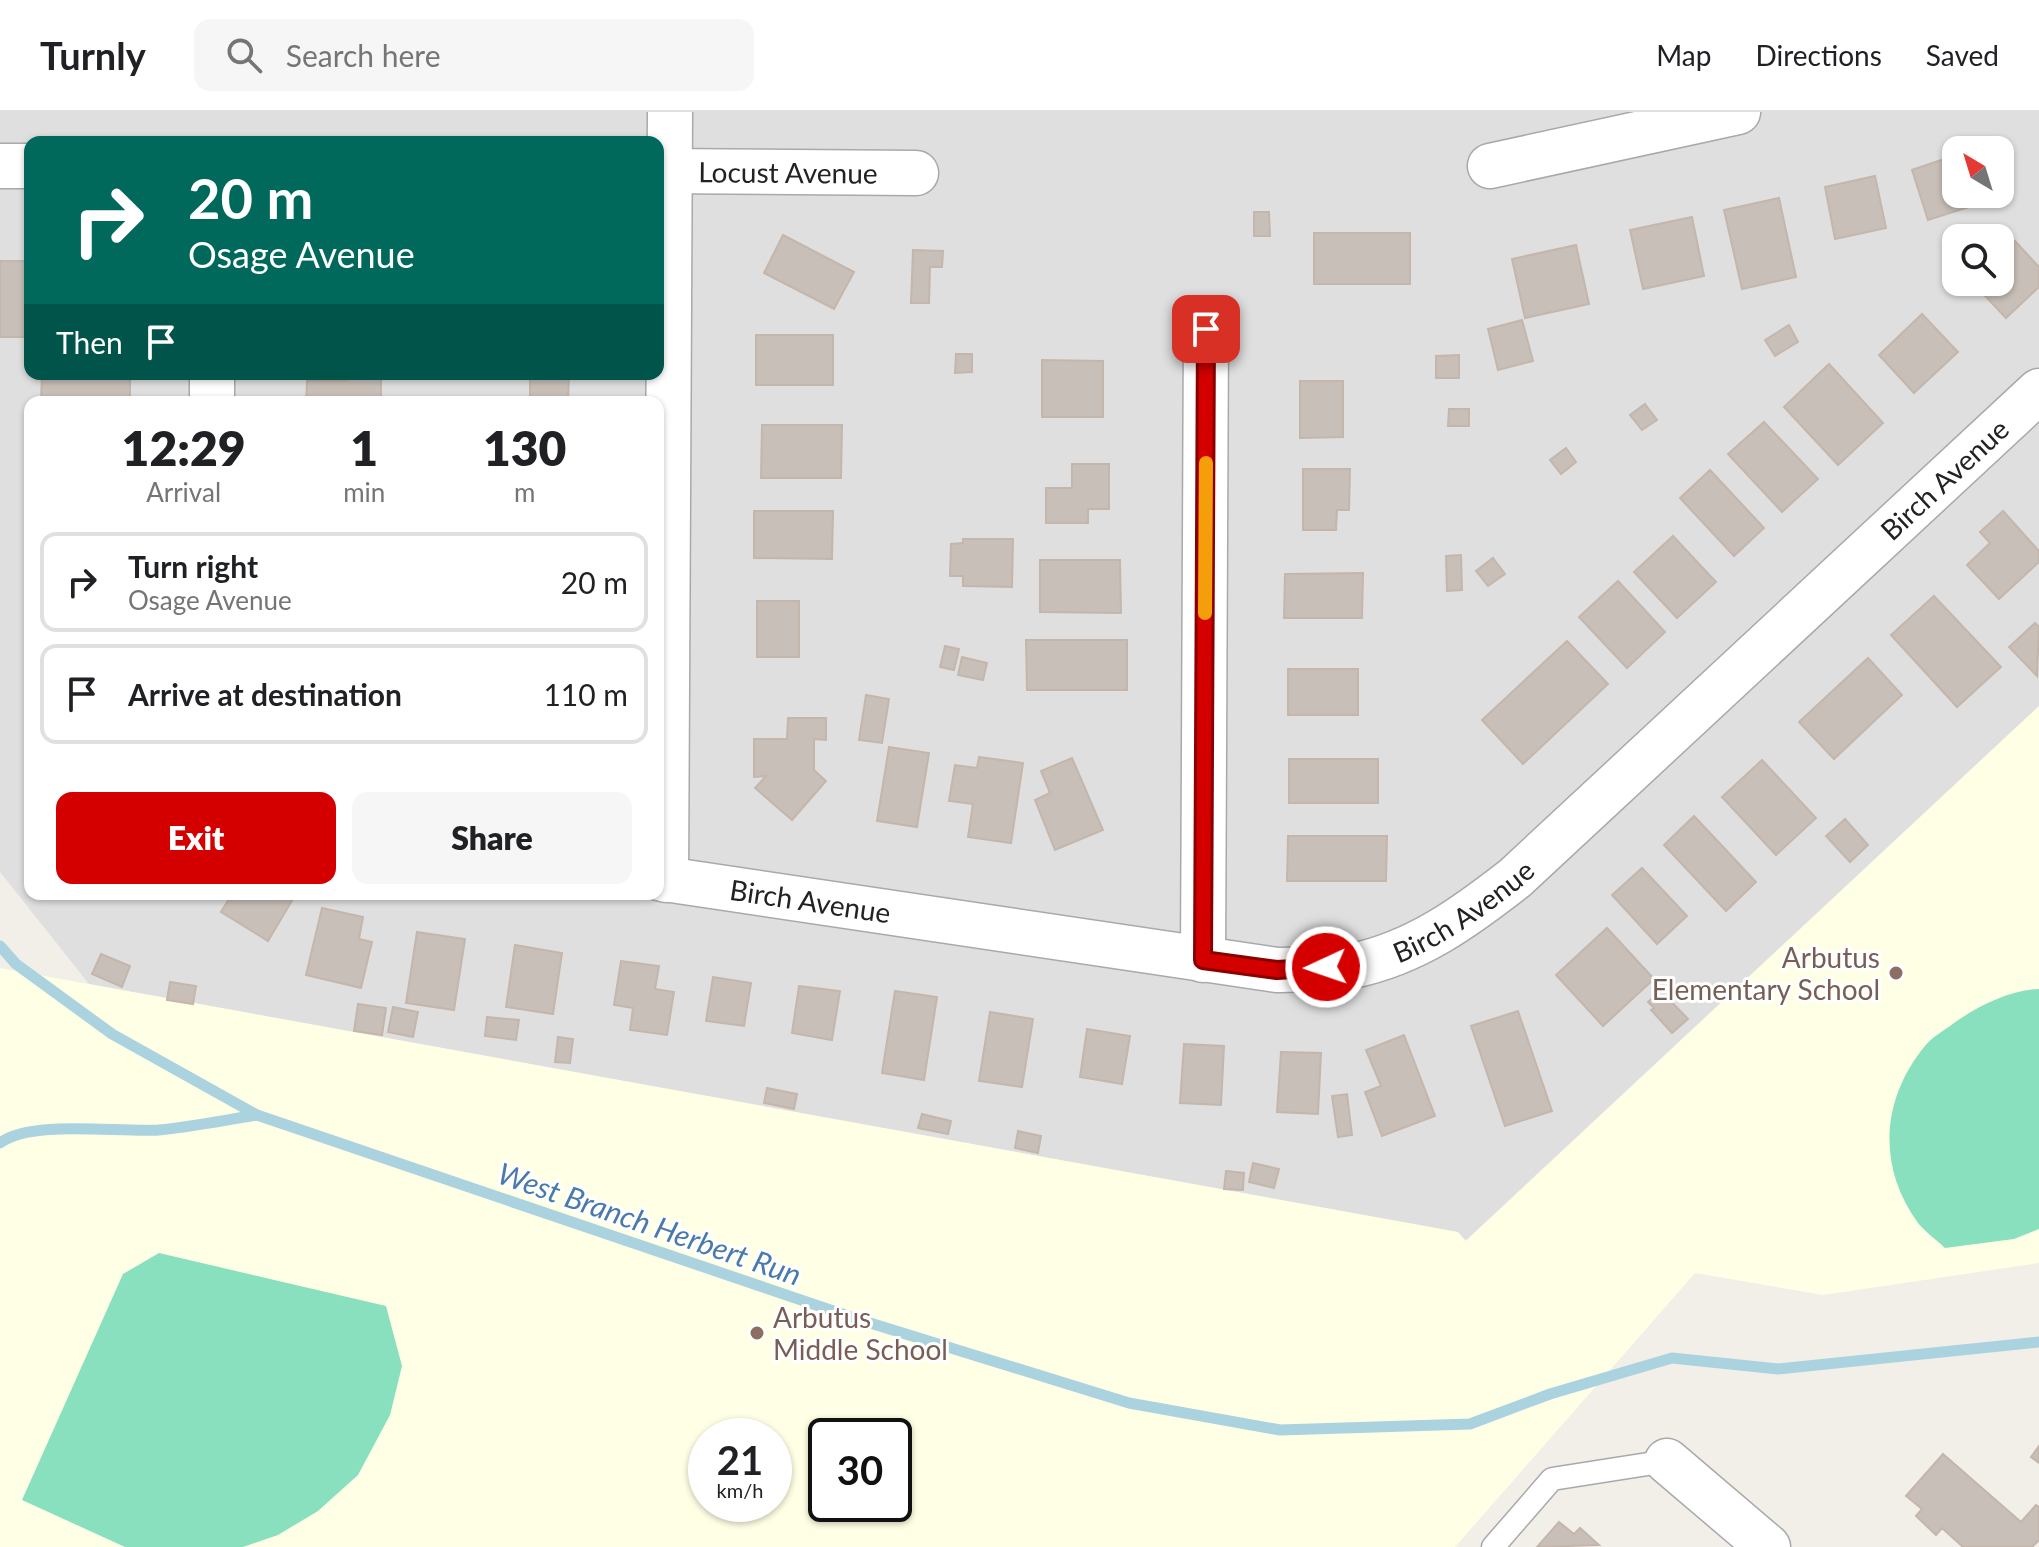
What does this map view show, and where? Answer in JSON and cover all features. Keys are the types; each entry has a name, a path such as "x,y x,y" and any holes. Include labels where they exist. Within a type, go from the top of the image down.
{"street":[{"path":"664,171 670,112"},
{"path":"1490,166 1738,112"},
{"path":"0,166 24,166"},
{"name":"Locust Avenue","path":"664,171 916,173"},
{"path":"1203,960 1206,329"},
{"name":"Birch Avenue","path":"664,879 1277,970 1351,966 1412,948 1463,919 1515,878 2039,391"},
{"path":"1667,1461 1768,1547"}],"lane":[{"path":"1493,1547 1552,1479 1667,1461"}],"shaded area":[{"path":"0,112 2039,112 2039,706 1465,1241 1457,1232 89,984 0,872"},
{"name":"Arbutus Middle School","path":"2039,706 2039,1263 1823,1295 1695,1273 1455,1547 0,1547 0,968 1458,1232 1466,1241"}],"green space":[{"path":"2039,989 2039,1229 2014,1239 1945,1248 1918,1223 1896,1179 1890,1133 1900,1088 1925,1046 1939,1034 1995,1000 2017,992"},
{"path":"159,1253 386,1306 402,1366 390,1415 358,1475 318,1511 278,1535 243,1547 125,1547 22,1500 123,1274"}],"building":[{"path":"1942,160 1942,208 1966,208 1928,220 1912,170"},
{"path":"1875,176 1886,228 1835,239 1825,187"},
{"path":"1779,198 1796,277 1742,289 1724,210"},
{"path":"1254,212 1269,212 1270,236 1254,236"},
{"path":"1692,217 1704,276 1643,289 1630,230"},
{"path":"1314,233 1410,233 1410,284 1314,284"},
{"path":"783,235 854,272 834,309 764,273"},
{"path":"2014,242 2039,267 2039,287 2006,318 1985,296 2014,296"},
{"path":"1576,245 1589,304 1525,318 1512,259"},
{"path":"913,250 943,251 942,267 930,267 929,303 911,303"},
{"path":"0,261 24,261 24,337 0,337"},
{"path":"1922,314 1958,352 1914,393 1879,355"},
{"path":"1522,320 1533,361 1498,370 1488,329"},
{"path":"1789,325 1798,342 1775,356 1765,340"},
{"path":"756,335 833,335 833,385 756,385"},
{"path":"956,354 972,354 972,372 955,373"},
{"path":"1459,355 1459,378 1436,378 1436,356"},
{"path":"1042,360 1103,361 1103,417 1042,417"},
{"path":"1829,364 1883,423 1838,465 1784,407"},
{"path":"42,380 130,380 130,396 41,396"},
{"path":"381,380 381,396 306,396 307,381"},
{"path":"530,380 569,380 568,396 530,396"},
{"path":"1300,381 1343,381 1343,437 1300,438"},
{"path":"1645,404 1657,420 1642,430 1630,415"},
{"path":"1449,409 1469,409 1469,426 1448,426"},
{"path":"1764,422 1818,479 1782,512 1728,454"},
{"path":"762,425 842,425 841,478 761,478"},
{"path":"1566,448 1576,462 1561,474 1550,460"},
{"path":"1072,464 1109,464 1109,509 1088,509 1088,523 1046,523 1046,488 1072,488"},
{"path":"1303,469 1350,469 1349,510 1337,510 1336,530 1303,530"},
{"path":"1710,470 1764,528 1734,556 1680,498"},
{"path":"754,511 833,511 832,559 754,558"},
{"path":"2003,511 2039,551 2039,562 1999,599 1967,565 1990,543 1980,532"},
{"path":"1673,536 1716,582 1677,618 1634,572"},
{"path":"963,539 1013,539 1012,587 963,586 963,576 950,576 951,544 963,543"},
{"path":"1461,555 1462,590 1447,591 1446,556"},
{"path":"1493,558 1505,574 1488,586 1476,571"},
{"path":"1040,560 1120,560 1121,613 1040,612"},
{"path":"1363,573 1362,618 1284,618 1285,574"},
{"path":"1618,581 1665,632 1627,668 1579,617"},
{"path":"1934,596 2001,667 1957,707 1891,635"},
{"path":"757,601 799,601 799,657 757,657"},
{"path":"2035,623 2039,627 2037,676 2009,647"},
{"path":"1026,640 1127,640 1127,690 1027,690"},
{"path":"1567,641 1608,684 1523,764 1482,720"},
{"path":"945,646 959,649 954,670 940,667"},
{"path":"962,657 987,663 983,680 958,675"},
{"path":"1868,658 1902,695 1834,759 1799,722"},
{"path":"1288,669 1358,669 1358,715 1288,715"},
{"path":"866,695 889,699 882,743 859,740"},
{"path":"788,718 826,718 826,740 814,739 814,770 826,781 792,820 755,788 766,776 754,777 754,739 787,739"},
{"path":"889,747 929,753 917,827 877,821"},
{"path":"979,757 1023,763 1011,843 968,837 973,804 949,801 955,765 977,768"},
{"path":"1072,758 1103,830 1055,850 1035,800 1050,793 1041,771"},
{"path":"1289,759 1378,759 1378,803 1289,803"},
{"path":"1762,760 1816,818 1776,855 1722,797"},
{"path":"1694,816 1756,882 1726,911 1664,845"},
{"path":"1845,819 1868,845 1850,862 1826,836"},
{"path":"1288,836 1387,836 1386,881 1287,881"},
{"path":"1642,868 1687,916 1657,944 1612,895"},
{"path":"228,900 292,900 268,941 221,912"},
{"path":"322,908 363,917 359,939 372,942 361,988 306,975"},
{"path":"1607,928 1654,979 1603,1026 1556,975"},
{"path":"417,932 465,939 454,1010 406,1003"},
{"path":"515,945 562,953 553,1014 506,1007"},
{"path":"101,954 130,966 122,987 92,974"},
{"path":"621,961 659,966 655,989 674,992 667,1035 630,1030 633,1008 614,1005"},
{"path":"713,977 751,983 744,1026 706,1021"},
{"path":"170,982 196,986 193,1004 167,1000"},
{"path":"799,986 840,991 832,1040 792,1033"},
{"path":"895,991 937,997 924,1080 882,1073"},
{"path":"1657,994 1662,1001 1667,997 1688,1019 1672,1033 1651,1010 1654,1008 1648,1002"},
{"path":"358,1004 386,1008 382,1035 354,1031"},
{"path":"393,1007 418,1012 413,1037 388,1032"},
{"path":"1518,1011 1552,1111 1505,1126 1471,1026"},
{"path":"990,1012 1033,1019 1022,1087 979,1081"},
{"path":"487,1017 519,1020 516,1040 485,1036"},
{"path":"1087,1029 1130,1036 1122,1084 1080,1077"},
{"path":"1404,1035 1435,1116 1382,1136 1365,1092 1381,1086 1366,1050"},
{"path":"558,1037 573,1039 570,1063 555,1062"},
{"path":"1184,1044 1224,1046 1221,1105 1180,1103"},
{"path":"1281,1052 1321,1053 1318,1114 1277,1112"},
{"path":"767,1088 797,1094 794,1109 764,1103"},
{"path":"1347,1094 1352,1135 1338,1137 1332,1096"},
{"path":"922,1114 951,1121 948,1134 918,1128"},
{"path":"1018,1131 1041,1136 1038,1153 1015,1148"},
{"path":"1253,1163 1279,1169 1274,1188 1249,1182"},
{"path":"1226,1171 1244,1173 1243,1190 1224,1189"},
{"path":"2039,1446 2039,1463 2031,1457"},
{"path":"1943,1454 2021,1522 2036,1505 2039,1507 2039,1540 2032,1547 1963,1547 1942,1528 1936,1535 1916,1516 1922,1509 1906,1496"},
{"path":"1559,1522 1574,1534 1580,1528 1599,1545 1537,1547"}],"waterway":[{"name":"West Branch Herbert Run","path":"0,946 16,964 112,1034 257,1115 854,1318 1129,1403 1280,1430 1470,1424 1550,1394 1672,1358 1778,1369 2039,1342"},
{"path":"0,1143 32,1131 159,1130 257,1115"}],"slow traffic":[{"path":"1205,613 1206,463"}],"place":[{"name":"Arbutus Elementary School","path":"1896,973"},
{"name":"Arbutus Middle School","path":"757,1333"}],"route":[{"path":"1206,329 1203,960 1277,970 1326,967"}]}
